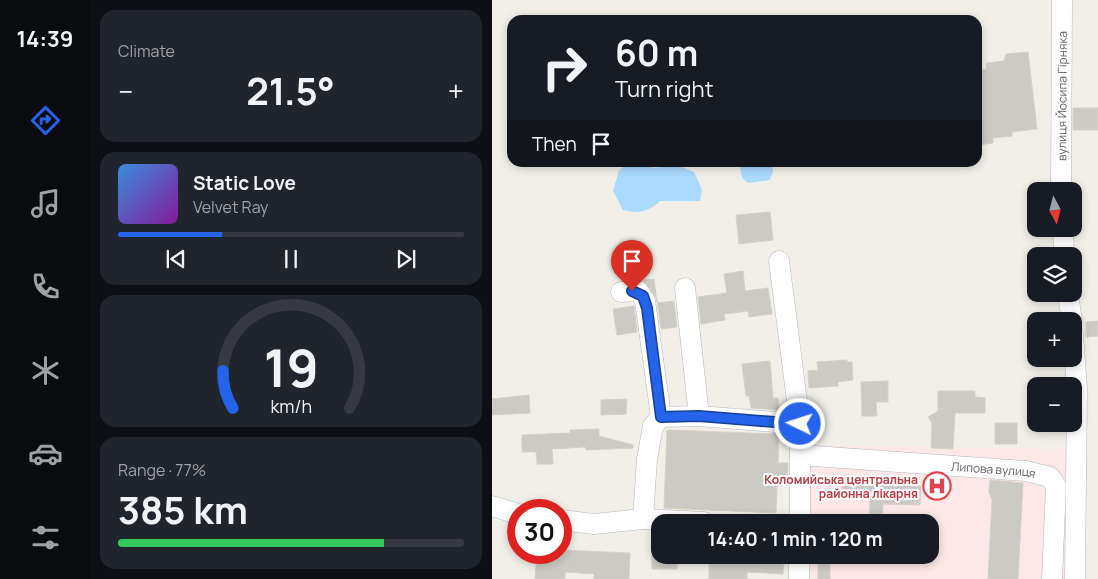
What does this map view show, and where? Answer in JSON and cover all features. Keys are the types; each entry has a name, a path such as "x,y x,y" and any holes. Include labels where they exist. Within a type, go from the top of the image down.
{"street":[{"name":"вулиця Йосипа Гірняка","path":"1061,182 1062,0"},
{"path":"779,261 800,424 800,514"},
{"path":"685,288 699,416"},
{"path":"621,292 638,292 645,301 661,417"},
{"path":"1075,367 1077,389 1075,579"},
{"path":"643,519 647,459 652,426 661,417 699,416 800,424"},
{"name":"Липова вулиця","path":"800,455 1034,472 1050,477 1055,482"},
{"path":"1052,579 1055,482 1076,482"},
{"path":"492,506 507,511"},
{"path":"572,521 594,524 651,519"},
{"path":"799,564 799,579"}],"shaded area":[{"name":"Коломийська центральна районна лікарня","path":"805,445 1069,449 1066,579 804,579 804,564 939,564 939,514 804,514"}],"water":[{"path":"623,167 682,167 694,172 702,190 700,201 660,201 643,211 623,210 613,191 619,170"},
{"path":"740,167 772,167 770,180 748,183 742,178"}],"building":[{"path":"1028,52 1037,129 1012,132 1012,136 993,138 993,143 982,144 982,70 987,69 986,63 1004,61 1006,54"},
{"path":"1073,108 1098,108 1098,130 1073,130"},
{"path":"770,212 773,240 739,244 736,215"},
{"path":"743,271 745,291 768,288 772,314 749,317 748,311 724,314 725,320 701,324 698,297 727,293 724,274"},
{"path":"654,279 656,298 643,280"},
{"path":"674,301 677,327 661,329 658,303"},
{"path":"634,306 637,332 617,335 613,309"},
{"path":"1098,321 1098,336 1086,337 1086,322"},
{"path":"847,360 847,362 852,362 853,380 838,382 838,386 809,388 808,371 818,370 817,362"},
{"path":"770,361 773,398 778,398 779,410 751,408 749,396 746,396 742,364"},
{"path":"888,381 888,402 876,402 877,416 862,416 861,382"},
{"path":"938,391 975,391 975,397 985,398 985,413 955,413 953,449 931,448 932,423 928,417 938,411"},
{"path":"529,395 530,413 492,415 492,399"},
{"path":"627,399 626,414 601,415 601,400"},
{"path":"995,423 1017,423 1017,444 995,444"},
{"path":"599,429 599,436 633,445 633,448 586,450 585,447 552,449 553,464 537,464 536,452 522,452 522,435 570,433 570,430"},
{"path":"667,430 779,434 778,463 788,463 787,485 777,485 776,513 664,508"},
{"path":"842,480 862,481 862,484 921,486 920,505 883,504 882,514 869,514 870,499 842,498"},
{"path":"990,480 1023,483 1018,579 988,579 992,500 989,492"},
{"path":"572,550 630,553 629,579 594,579 594,574 565,572 565,579 535,579 536,564 572,564"},
{"path":"652,564 677,564 677,569 652,569"},
{"path":"709,564 784,564 783,574 747,572 747,579 709,579"},
{"path":"818,564 830,564 830,579 818,579"}],"place":[{"name":"Коломийська центральна районна лікарня","path":"937,486"}],"route":[{"path":"632,291 638,292 643,296 647,308 661,417 699,416 800,424"}]}
